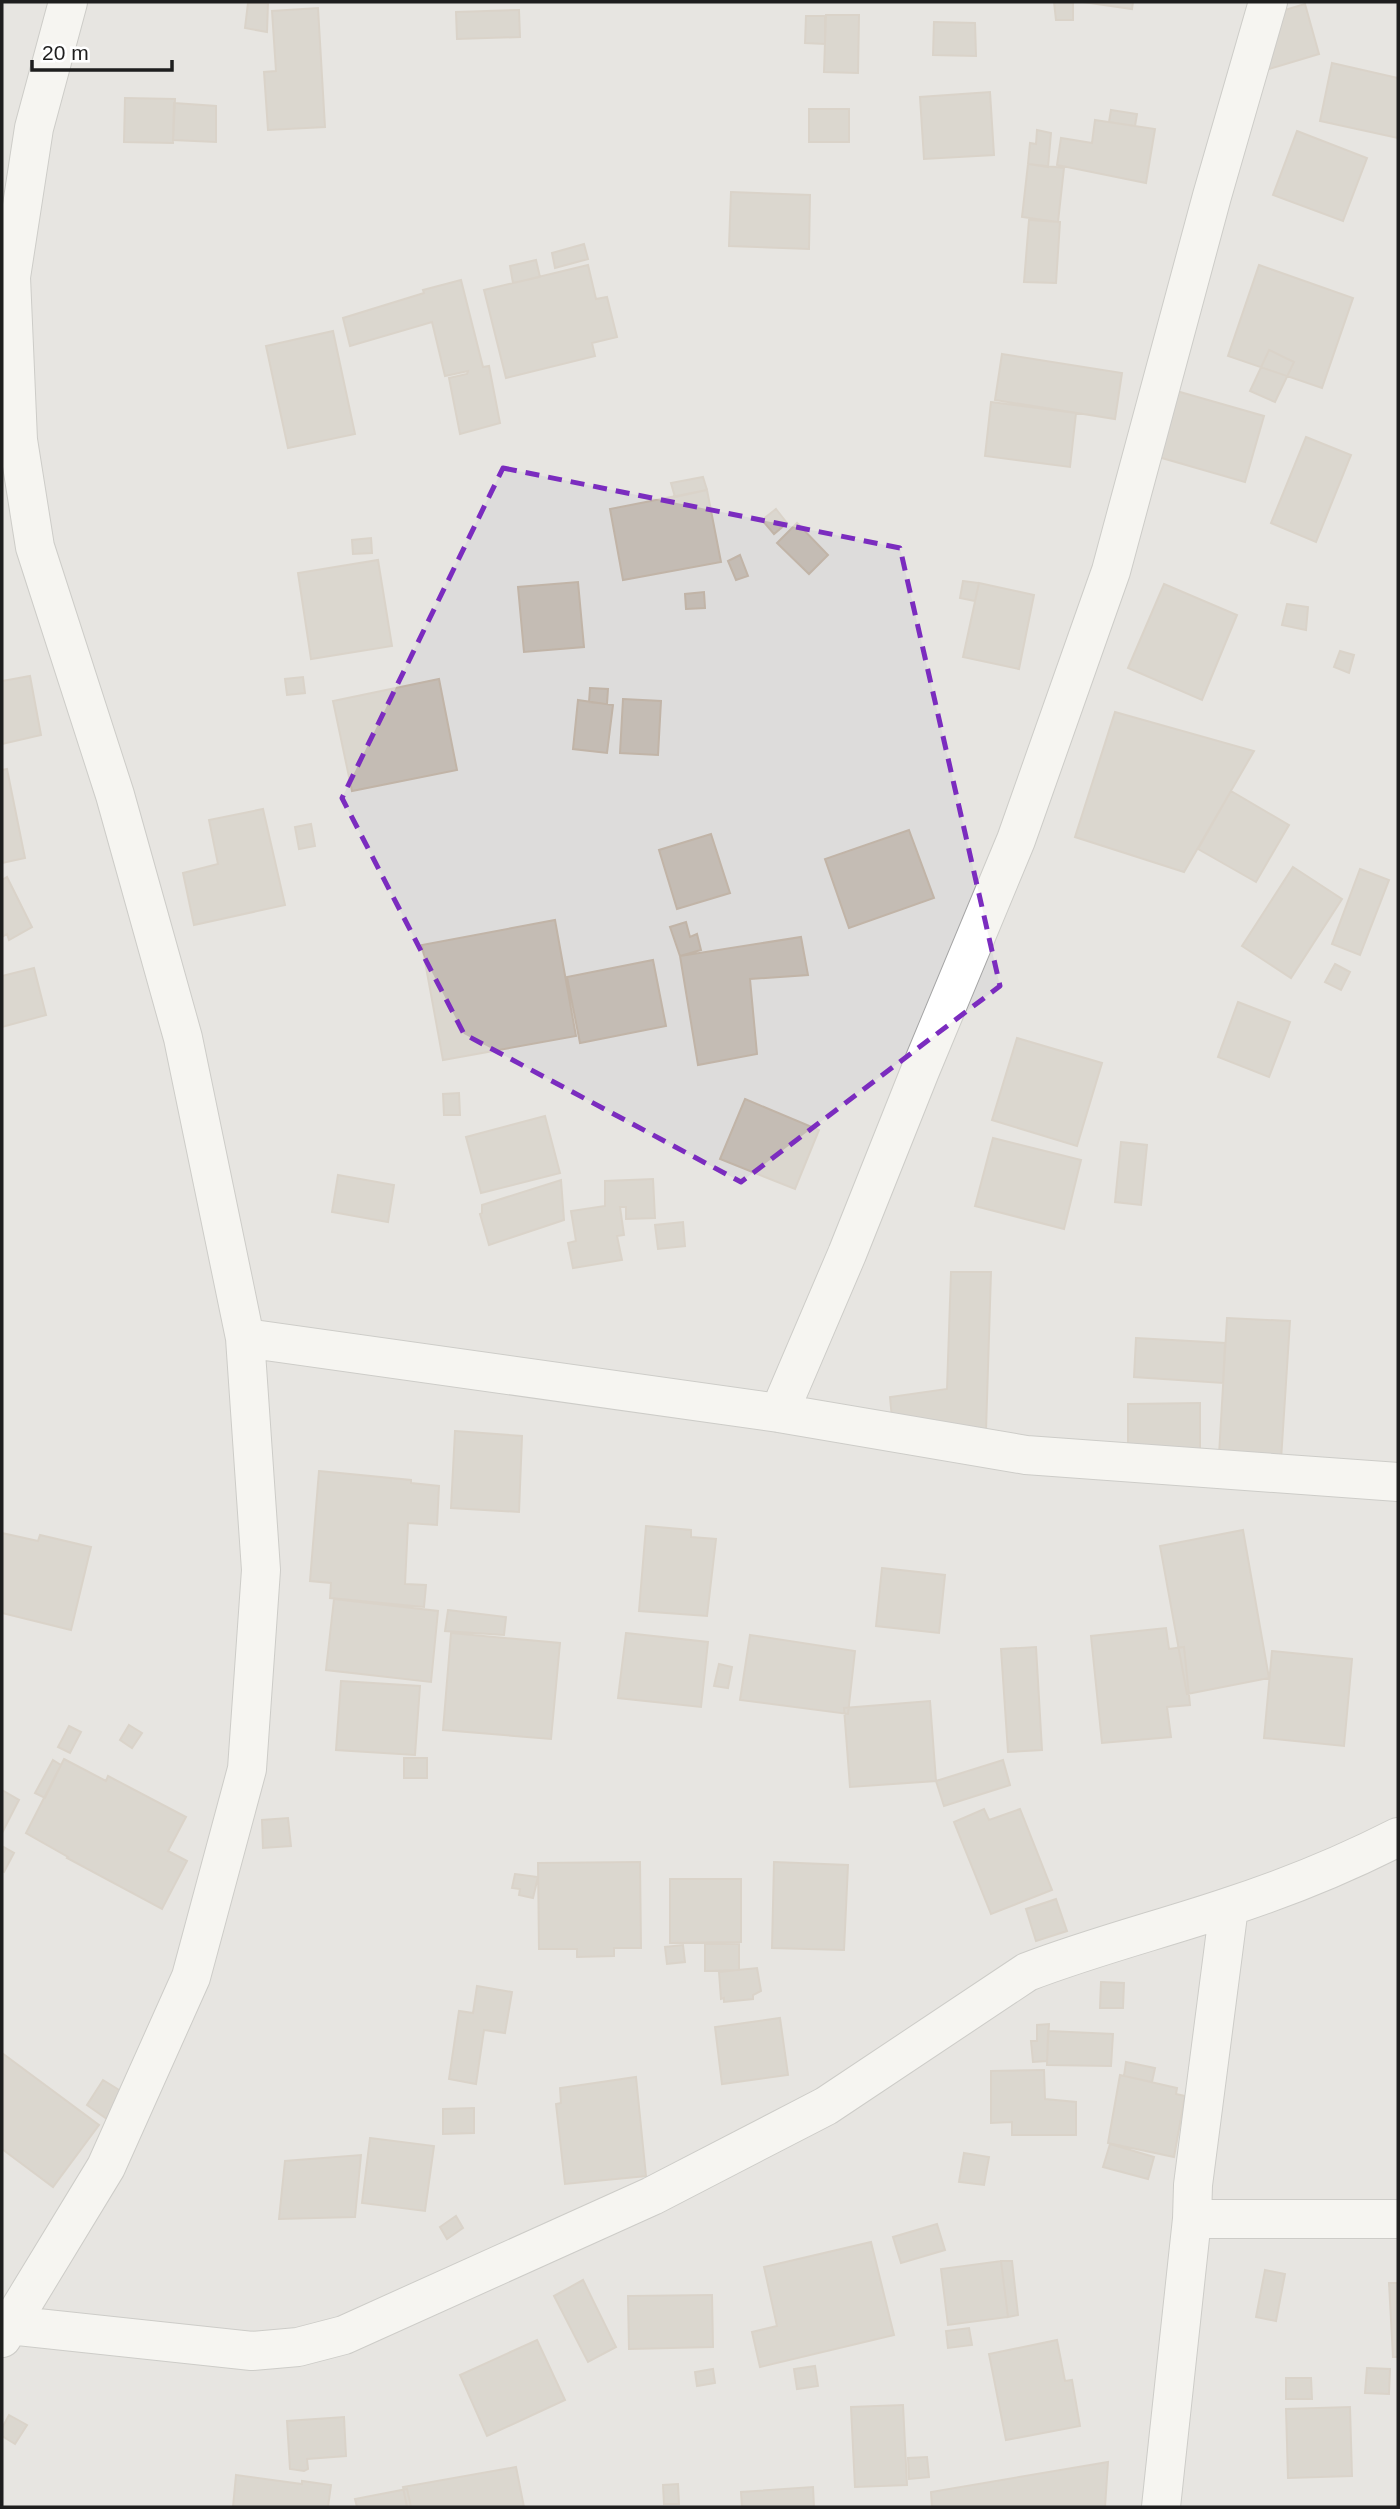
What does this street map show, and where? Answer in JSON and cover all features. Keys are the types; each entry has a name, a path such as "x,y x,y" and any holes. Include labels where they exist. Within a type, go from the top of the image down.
{"street":[{"path":"68,2 18,129 11,277 18,440 35,547 116,795 183,1038 245,1338 261,1570 247,1769 191,1977 106,2167 6,2332 252,2351 298,2347 344,2335 652,2196 826,2106 1027,1972 1229,1907 1362,1856 1398,1838"},
{"path":"779,1413 1016,840 1111,571 1212,196 1268,2"},
{"path":"245,1338 779,1413 1026,1455 1398,1482"},
{"path":"1161,2507 1192,2219 1193,2185 1229,1907"},
{"path":"1192,2219 1398,2219"}],"highlighted area":[{"path":"503,468 900,548 1000,986 741,1182 464,1034 342,798"}],"shaded area":[{"path":"2,2 1398,2 1398,2507 2,2507"}],"building":[{"path":"1054,2 1073,3 1073,20 1056,20"},
{"path":"1083,2 1133,2 1132,9"},
{"path":"248,3 268,3 267,32 245,28"},
{"path":"1305,4 1319,54 1266,70 1251,20"},
{"path":"318,8 325,127 268,130 264,72 276,71 272,11"},
{"path":"519,10 520,37 457,39 456,12"},
{"path":"826,15 859,15 858,73 824,72"},
{"path":"806,16 825,16 825,44 805,43"},
{"path":"934,22 975,23 976,56 933,55"},
{"path":"1332,63 1398,78 1398,138 1320,121"},
{"path":"990,92 994,155 924,159 920,97"},
{"path":"125,98 175,99 173,143 124,142"},
{"path":"174,103 216,106 216,142 173,140"},
{"path":"809,109 849,109 849,142 809,142"},
{"path":"1111,110 1137,114 1135,126 1109,122"},
{"path":"1095,120 1155,129 1146,183 1057,165 1061,138 1092,143"},
{"path":"1037,130 1051,133 1048,167 1028,164 1030,143 1036,144"},
{"path":"1297,131 1367,158 1343,221 1273,195"},
{"path":"1028,164 1064,168 1058,222 1022,217"},
{"path":"731,192 810,195 809,249 729,246"},
{"path":"1029,220 1060,222 1056,283 1024,282"},
{"path":"584,244 588,259 555,268 552,253"},
{"path":"536,260 540,277 513,283 510,266"},
{"path":"588,265 596,299 607,297 617,337 592,343 595,356 506,378 484,290"},
{"path":"1259,265 1353,298 1322,388 1228,356"},
{"path":"461,280 483,367 489,366 500,423 460,434 449,378 467,374 468,371 445,376 432,322 350,346 343,318 424,293 423,290"},
{"path":"333,331 355,434 288,448 266,346"},
{"path":"1269,350 1294,362 1275,402 1250,391"},
{"path":"1002,354 1122,373 1115,419 995,400"},
{"path":"1159,386 1264,416 1245,482 1141,452"},
{"path":"991,402 1076,413 1070,467 985,456"},
{"path":"1306,437 1351,455 1316,542 1271,523"},
{"path":"703,477 707,490 675,497 671,483"},
{"path":"707,490 721,562 623,580 610,509"},
{"path":"776,509 787,523 774,534 762,520"},
{"path":"797,523 828,555 809,574 777,543"},
{"path":"371,538 372,553 353,554 352,540"},
{"path":"740,555 748,576 736,580 728,561"},
{"path":"378,560 392,646 311,659 298,573"},
{"path":"963,581 979,583 975,601 960,598"},
{"path":"578,582 584,647 524,652 518,587"},
{"path":"979,583 1034,595 1019,669 963,657"},
{"path":"1164,584 1237,615 1202,700 1128,668"},
{"path":"704,592 705,608 686,609 685,594"},
{"path":"1287,604 1308,607 1306,630 1282,625"},
{"path":"1340,651 1354,655 1349,673 1334,667"},
{"path":"30,676 41,735 2,744 2,681"},
{"path":"303,677 305,693 287,695 285,679"},
{"path":"439,679 457,770 352,791 333,701"},
{"path":"590,688 608,689 607,704 589,702"},
{"path":"623,699 661,701 658,755 620,753"},
{"path":"578,700 613,705 607,753 573,749"},
{"path":"1115,712 1254,751 1184,872 1075,837"},
{"path":"7,769 25,858 2,863 2,770"},
{"path":"1231,791 1289,825 1256,882 1198,849"},
{"path":"263,809 285,905 194,925 183,873 218,864 209,820"},
{"path":"311,824 315,846 299,849 295,827"},
{"path":"909,830 934,898 849,928 825,859"},
{"path":"711,834 730,893 677,909 659,850"},
{"path":"1293,867 1342,899 1291,978 1242,946"},
{"path":"1360,869 1389,880 1360,955 1332,944"},
{"path":"7,877 32,927 9,940 7,934 2,937 2,880"},
{"path":"555,920 576,1036 443,1060 422,945"},
{"path":"686,922 690,937 697,934 701,950 680,956 670,927"},
{"path":"801,937 808,975 750,979 757,1054 698,1065 680,956"},
{"path":"653,960 666,1026 580,1043 567,977"},
{"path":"1335,964 1350,972 1341,990 1325,982"},
{"path":"34,968 46,1015 2,1027 2,976"},
{"path":"1238,1002 1290,1022 1269,1077 1218,1057"},
{"path":"1017,1038 1102,1063 1077,1146 992,1120"},
{"path":"459,1093 460,1115 444,1115 443,1094"},
{"path":"745,1099 819,1130 795,1189 720,1159"},
{"path":"545,1116 560,1173 481,1193 466,1137"},
{"path":"993,1138 1081,1160 1064,1229 975,1206"},
{"path":"1121,1142 1147,1145 1141,1205 1115,1202"},
{"path":"338,1175 394,1185 388,1222 332,1212"},
{"path":"653,1179 655,1218 626,1219 626,1207 620,1207 624,1235 617,1236 622,1260 573,1268 568,1243 576,1241 571,1211 605,1206 605,1181"},
{"path":"561,1180 564,1220 489,1245 480,1214 482,1205"},
{"path":"683,1222 685,1246 658,1249 655,1225"},
{"path":"951,1272 991,1272 986,1431 894,1440 890,1397 947,1389"},
{"path":"1227,1318 1290,1321 1281,1460 1219,1455"},
{"path":"1136,1338 1225,1343 1223,1383 1134,1377"},
{"path":"1200,1403 1200,1454 1128,1454 1128,1404"},
{"path":"455,1431 522,1436 519,1512 451,1508"},
{"path":"319,1471 411,1480 411,1483 439,1486 437,1525 408,1523 405,1584 426,1585 424,1607 330,1598 331,1583 310,1581"},
{"path":"646,1526 691,1530 691,1537 716,1539 707,1616 639,1611"},
{"path":"1243,1530 1269,1678 1187,1694 1160,1546"},
{"path":"2,1533 38,1541 40,1535 91,1547 71,1630 2,1613"},
{"path":"882,1568 945,1575 939,1633 876,1626"},
{"path":"334,1599 438,1611 431,1682 326,1670"},
{"path":"448,1610 506,1617 504,1635 445,1631"},
{"path":"1166,1628 1169,1649 1184,1647 1190,1705 1167,1707 1171,1737 1102,1743 1091,1636"},
{"path":"451,1633 560,1643 551,1739 443,1730"},
{"path":"626,1633 708,1642 701,1707 618,1698"},
{"path":"750,1635 855,1651 848,1714 740,1700"},
{"path":"1036,1647 1042,1750 1008,1752 1001,1649"},
{"path":"1272,1651 1352,1659 1344,1746 1264,1738"},
{"path":"719,1664 732,1667 728,1688 714,1686"},
{"path":"341,1681 420,1686 415,1755 336,1750"},
{"path":"930,1701 936,1781 850,1787 844,1708"},
{"path":"129,1725 142,1733 132,1748 120,1740"},
{"path":"69,1726 81,1732 70,1753 58,1747"},
{"path":"404,1758 427,1758 427,1778 404,1778"},
{"path":"64,1759 106,1781 108,1776 186,1817 168,1851 187,1861 162,1909 26,1833"},
{"path":"53,1760 61,1765 45,1798 35,1793"},
{"path":"1003,1760 1010,1785 944,1806 936,1781"},
{"path":"2,1790 19,1800 2,1833"},
{"path":"984,1809 989,1820 1020,1809 1052,1890 991,1914 954,1822"},
{"path":"288,1818 291,1846 263,1848 262,1820"},
{"path":"2,1846 14,1853 4,1872 2,1871"},
{"path":"640,1862 641,1948 614,1948 614,1956 577,1957 577,1949 539,1949 538,1863"},
{"path":"774,1862 848,1865 844,1950 772,1948"},
{"path":"515,1874 538,1877 533,1898 519,1895 520,1889 512,1888"},
{"path":"670,1879 741,1879 741,1942 670,1943"},
{"path":"1056,1899 1067,1931 1036,1941 1026,1909"},
{"path":"705,1944 739,1944 739,1970 705,1971"},
{"path":"683,1945 685,1962 667,1964 665,1947"},
{"path":"757,1968 761,1991 753,1995 753,1999 724,2002 724,1998 721,1999 719,1972"},
{"path":"1101,1982 1124,1983 1123,2008 1100,2008"},
{"path":"477,1986 512,1992 505,2033 484,2030 476,2084 449,2079 459,2011 473,2013"},
{"path":"780,2018 788,2075 722,2084 715,2027"},
{"path":"1049,2024 1047,2061 1033,2062 1031,2041 1037,2041 1037,2025"},
{"path":"1048,2031 1113,2034 1111,2066 1047,2065"},
{"path":"2,2053 99,2125 53,2187 2,2149"},
{"path":"1126,2062 1155,2068 1152,2082 1124,2076"},
{"path":"1044,2070 1045,2099 1076,2102 1076,2135 1012,2135 1012,2122 991,2123 991,2071"},
{"path":"1120,2075 1177,2088 1176,2094 1185,2096 1174,2157 1108,2143"},
{"path":"636,2077 646,2176 565,2184 556,2104 561,2103 560,2088"},
{"path":"103,2080 124,2093 107,2119 87,2105"},
{"path":"474,2108 474,2133 443,2134 443,2109"},
{"path":"370,2138 434,2146 425,2211 362,2203"},
{"path":"1110,2144 1154,2157 1148,2179 1103,2167"},
{"path":"964,2153 989,2157 984,2185 959,2182"},
{"path":"361,2155 355,2217 279,2219 285,2161"},
{"path":"456,2216 463,2228 447,2239 440,2227"},
{"path":"937,2224 945,2250 901,2263 893,2237"},
{"path":"871,2242 894,2335 760,2367 752,2332 777,2326 764,2267"},
{"path":"1001,2261 1012,2261 1018,2315 1008,2317"},
{"path":"1001,2261 1008,2317 948,2325 941,2269"},
{"path":"1265,2270 1285,2274 1276,2321 1256,2317"},
{"path":"583,2280 616,2347 588,2362 554,2296"},
{"path":"1389,2283 1398,2283 1398,2357 1393,2357"},
{"path":"712,2295 713,2347 629,2349 628,2296"},
{"path":"969,2328 972,2345 948,2348 946,2331"},
{"path":"537,2340 565,2400 487,2436 460,2375"},
{"path":"1057,2340 1065,2381 1072,2380 1080,2426 1006,2440 989,2354"},
{"path":"815,2366 818,2386 797,2389 794,2369"},
{"path":"1367,2368 1390,2369 1389,2394 1365,2393"},
{"path":"713,2369 715,2383 697,2386 695,2372"},
{"path":"1286,2378 1311,2378 1312,2399 1286,2399"},
{"path":"903,2405 907,2485 855,2487 851,2407"},
{"path":"1350,2407 1352,2476 1288,2478 1286,2409"},
{"path":"9,2415 27,2425 15,2444 2,2436 2,2428"},
{"path":"344,2417 346,2456 307,2459 308,2469 290,2469 287,2421"},
{"path":"927,2457 929,2477 909,2479 908,2458"},
{"path":"1108,2462 1105,2507 932,2507 931,2492"},
{"path":"516,2467 524,2507 407,2507 403,2487"},
{"path":"236,2475 331,2485 328,2507 233,2507"},
{"path":"678,2484 679,2504 664,2504 663,2485"},
{"path":"813,2487 814,2507 742,2507 741,2492"},
{"path":"407,2489 411,2507 357,2507 355,2499"}]}
